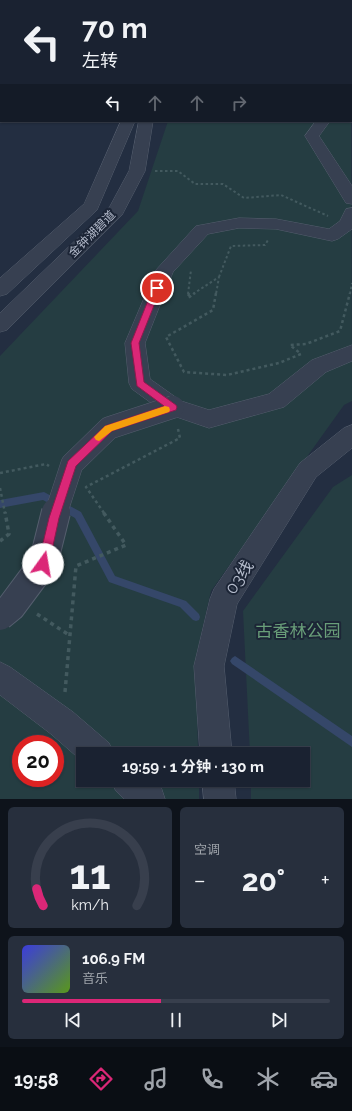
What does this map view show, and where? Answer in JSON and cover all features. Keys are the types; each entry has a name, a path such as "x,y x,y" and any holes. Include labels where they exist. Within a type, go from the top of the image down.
{"street":[{"name":"金钟湖碧道","path":"0,289 91,206 128,122"},
{"name":"金钟湖碧道","path":"0,325 116,211 137,171 146,122"},
{"path":"322,122 312,136 352,199"},
{"path":"350,222 332,235 276,224 238,223 202,230 165,270 135,343 140,383 173,407 208,419 276,402 319,366 352,353"},
{"path":"0,616 10,607 43,564 54,518 72,464 109,428 173,407"},
{"name":"03线","path":"215,747 209,666 224,599 308,470 352,434"},
{"path":"0,677 62,723 90,747"},
{"path":"135,787 149,799"},
{"path":"219,787 220,799"}],"path":[{"path":"137,171 178,171 195,184 223,184 244,198 281,195 350,222"},
{"path":"276,224 265,245 231,246 219,277 213,310 166,337 184,372 227,375 279,364 301,354 290,345 306,344 340,331 348,306 352,283"},
{"path":"191,263 188,298 219,277"},
{"path":"62,723 76,566 126,545 86,487 180,438 173,407"},
{"path":"0,488 9,534 0,541"}],"green space":[{"path":"168,122 351,122 352,401 344,405 211,591 196,657 198,747 76,747 76,787 199,787 199,799 0,799 0,356 138,211"},
{"name":"古香林公园","path":"352,475 352,799 251,799 251,787 310,787 310,747 250,747 243,611 333,487"}],"waterway":[{"path":"0,504 44,496 78,515 112,579 183,604 196,617"},
{"path":"235,661 352,742"}],"slow traffic":[{"path":"99,437 109,428 165,410"}],"route":[{"path":"43,564 54,518 72,464 109,428 173,407 140,383 138,370 135,343 157,288"}]}
